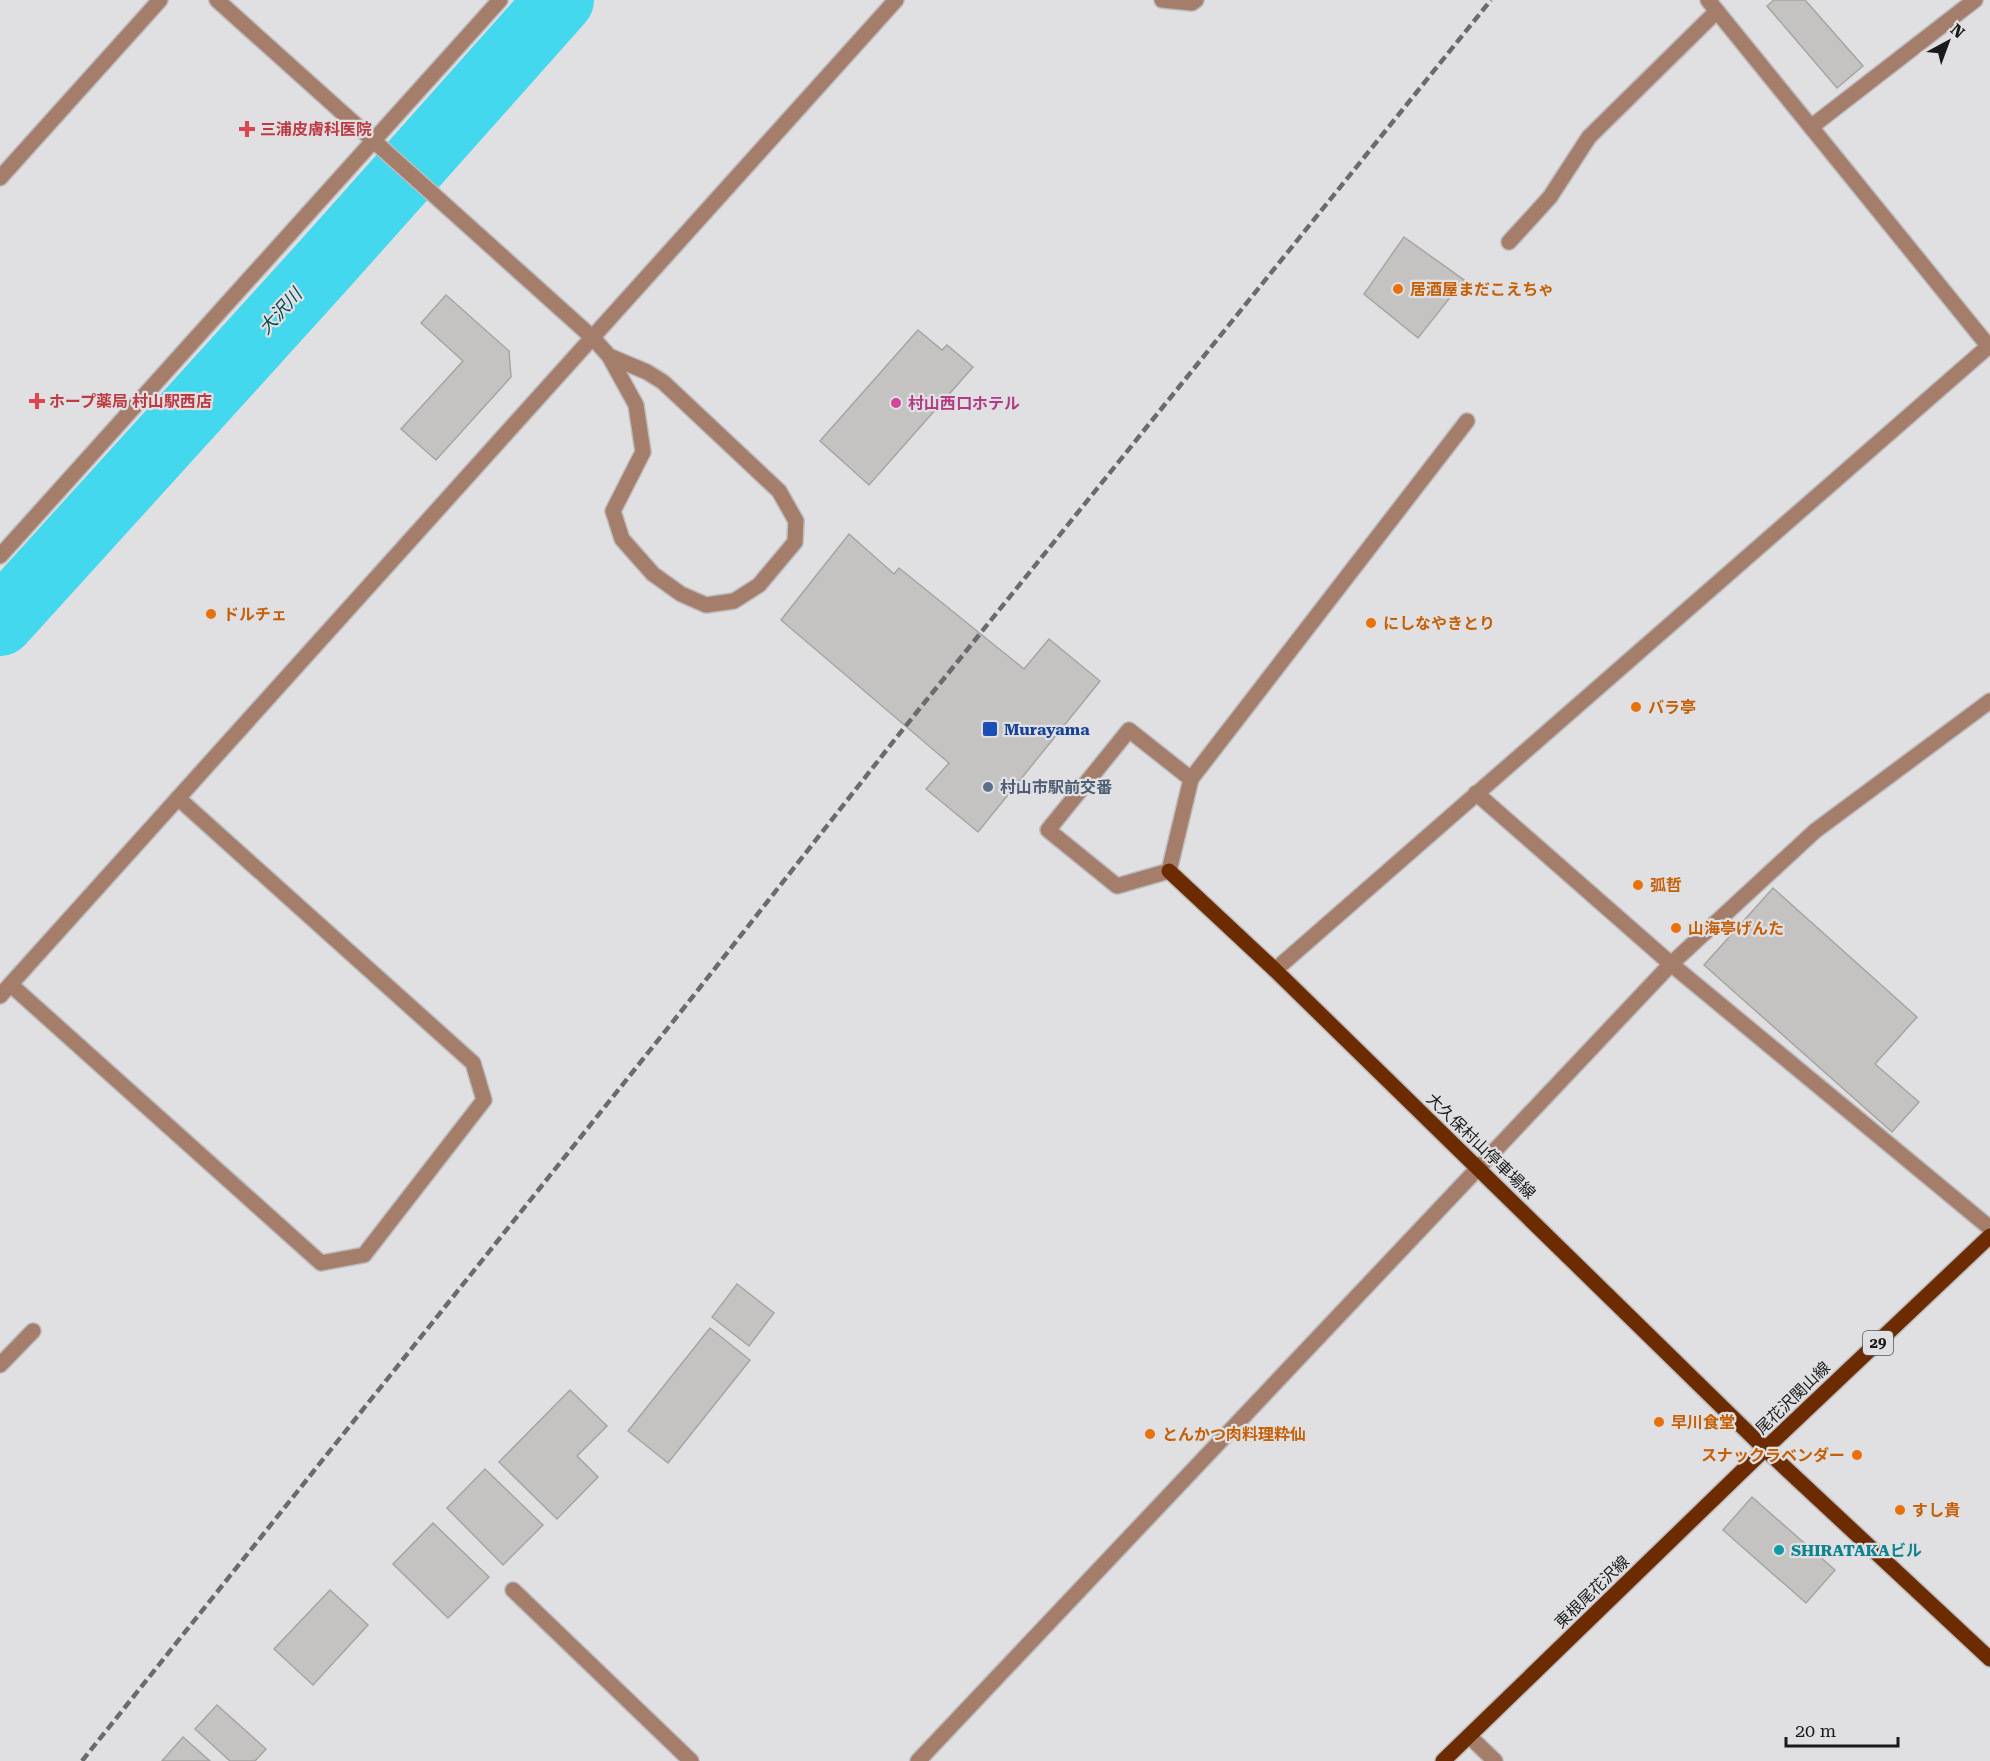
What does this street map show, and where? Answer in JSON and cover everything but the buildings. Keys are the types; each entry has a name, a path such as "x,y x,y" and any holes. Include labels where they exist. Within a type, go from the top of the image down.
{"main road":[{"name":"大久保村山停車場線","path":"1169,872 1275,970 1765,1449"},
{"name":"尾花沢関山線","path":"1990,1236 1765,1449 1990,1659"},
{"name":"東根尾花沢線","path":"1443,1761 1765,1449"}],"street":[{"path":"0,178 160,0"},
{"path":"217,0 593,338 609,356 636,405 643,452 613,511 622,538 653,574 681,594 706,605 734,601 759,585 795,542 796,521 778,491 663,382 647,372 609,356"},
{"path":"0,556 500,0"},
{"path":"0,996 896,0"},
{"path":"1162,0 1192,3 1196,0"},
{"path":"1811,127 1975,0"},
{"path":"1275,970 1989,346 1713,5 1589,137 1550,197 1509,242"},
{"path":"1191,779 1129,730 1048,830 1118,886 1169,872 1191,779 1467,421"},
{"path":"918,1761 1671,964 1815,831 1990,701"},
{"path":"1476,793 1671,964 1990,1228"},
{"path":"11,985 321,1263 364,1255 484,1100 473,1063 178,798"},
{"path":"0,1365 33,1330"},
{"path":"513,1590 691,1761"},
{"path":"1469,1736 1495,1761"}],"waterway":[{"name":"大沢川","path":"0,622 323,266 560,0"}],"railway":[{"path":"82,1761 683,1009 900,733 1491,0"}],"place":[{"name":"三浦皮膚科医院","path":"247,129"},
{"name":"居酒屋まだこえちゃ","path":"1398,289"},
{"name":"ホープ薬局 村山駅西店","path":"37,401"},
{"name":"村山西口ホテル","path":"896,403"},
{"name":"ドルチェ","path":"211,614"},
{"name":"にしなやきとり","path":"1371,623"},
{"name":"バラ亭","path":"1636,707"},
{"name":"Murayama","path":"990,729"},
{"name":"村山市駅前交番","path":"988,787"},
{"name":"弧哲","path":"1638,885"},
{"name":"山海亭げんた","path":"1676,928"},
{"name":"早川食堂","path":"1659,1422"},
{"name":"とんかつ肉料理粋仙","path":"1150,1434"},
{"name":"スナックラベンダー","path":"1857,1455"},
{"name":"すし貴","path":"1900,1510"},
{"name":"SHIRATAKAビル","path":"1779,1550"}]}
